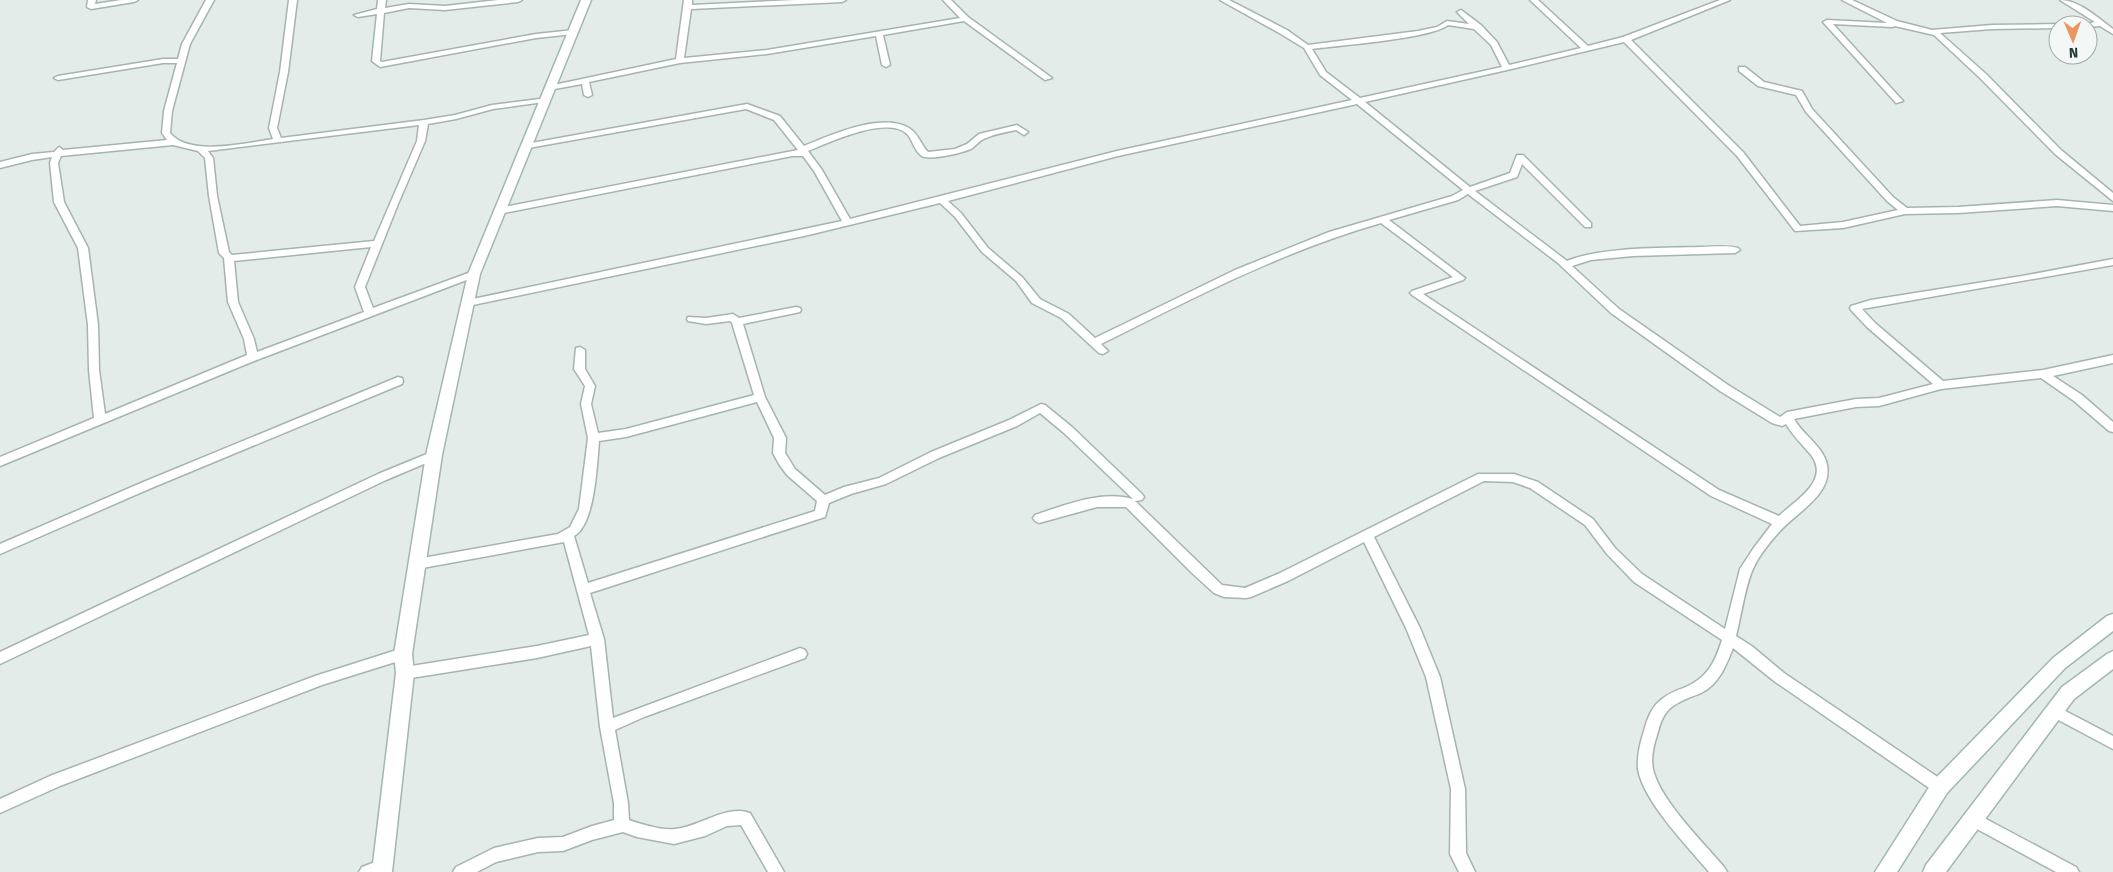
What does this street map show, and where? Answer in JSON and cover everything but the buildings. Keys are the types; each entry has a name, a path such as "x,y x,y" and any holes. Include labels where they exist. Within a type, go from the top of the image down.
{"street":[{"path":"92,0 91,7 134,0"},
{"path":"174,142 166,133 168,111 186,44 210,0"},
{"path":"278,141 273,128 284,72 293,0"},
{"path":"382,0 376,61 380,65 385,66 536,36 574,32"},
{"path":"358,15 409,6 445,8 518,0"},
{"path":"367,872 382,870 405,674 403,654 434,454 474,274 586,0"},
{"path":"680,61 688,3 842,0"},
{"path":"947,0 965,19 1048,78"},
{"path":"1224,0 1284,32 1307,47 1322,68 1323,74 1566,265 1614,310 1764,414 1784,419 1856,403 1879,402 1941,385 2043,374 2113,359"},
{"path":"1534,0 1587,49"},
{"path":"468,303 848,223 1117,154 1587,49 1626,39 1726,0"},
{"path":"1846,0 1902,25 1935,33 1984,76 2058,152 2113,198"},
{"path":"2064,0 2113,32"},
{"path":"1461,12 1494,44 1507,68"},
{"path":"0,165 59,152 174,142 201,149 224,148 424,122 456,117 547,94 585,81 680,61 767,52 965,19"},
{"path":"1899,101 1827,22 1902,25"},
{"path":"1307,47 1418,33 1439,29 1447,23 1478,27"},
{"path":"1935,33 1937,30 1974,27 2048,26"},
{"path":"879,34 886,66"},
{"path":"1626,39 1740,154 1798,229 1843,225 1905,211 1958,210 2057,203 2113,208"},
{"path":"58,78 163,61 181,60"},
{"path":"1742,69 1761,84 1799,93 1809,110 1890,199 1905,211"},
{"path":"585,81 588,95"},
{"path":"526,147 747,106 777,118 818,170 848,223"},
{"path":"370,313 360,287 421,141 424,122"},
{"path":"499,211 804,151 842,134 880,126 896,126 908,130 926,155 957,151 970,146 982,136 1017,128 1024,132"},
{"path":"201,149 210,158 213,196 224,253 229,258 233,302 249,339 253,357"},
{"path":"59,152 54,162 59,202 83,248 93,325 94,370 100,421"},
{"path":"1094,343 1238,272 1332,234 1455,198 1469,190 1514,175 1520,157 1588,225"},
{"path":"942,200 958,215 985,250 1019,279 1036,301 1065,316 1103,351"},
{"path":"1382,220 1460,278 1415,293 1714,493 1780,522"},
{"path":"229,258 378,243"},
{"path":"1566,265 1586,257 1645,251 1734,250"},
{"path":"1941,385 1871,325 1855,308 1870,303 2022,279 2113,262"},
{"path":"0,462 253,357 474,274"},
{"path":"737,322 796,310"},
{"path":"692,319 706,321 733,317 737,322 760,397 780,438 779,454 782,461 791,472 823,500"},
{"path":"417,564 568,535 578,526 585,509 594,438 586,404 590,386 579,374 580,350"},
{"path":"2043,374 2078,398 2113,428"},
{"path":"0,549 154,482 398,381"},
{"path":"594,438 626,433 760,397"},
{"path":"823,500 848,490 882,481 935,455 1013,423 1041,408 1068,430 1138,497"},
{"path":"1719,872 1670,814 1655,790 1645,771 1647,746 1654,721 1660,710 1670,700 1709,682 1716,671 1728,638 1749,563 1780,522 1811,496 1820,483 1823,470 1816,454 1784,419"},
{"path":"0,658 434,454"},
{"path":"1039,518 1116,500 1130,504 1218,589 1224,592 1246,593 1284,577 1482,477 1522,480 1534,485 1589,522 1611,551 1638,578 1748,651 1779,677 1940,787"},
{"path":"583,590 821,514 823,500"},
{"path":"568,535 597,639 612,766 621,806 623,825"},
{"path":"1367,535 1413,628 1433,677 1458,789 1458,854 1467,872"},
{"path":"1885,872 1940,787 2059,664 2113,621"},
{"path":"405,674 537,652 597,639"},
{"path":"0,806 55,782 320,680 403,654"},
{"path":"607,727 800,654"},
{"path":"1933,872 2068,693 2113,659"},
{"path":"2054,711 2113,744"},
{"path":"461,872 494,855 538,845 563,844 592,833 623,825 638,830 674,836 705,829 726,820 745,818 776,872"},
{"path":"1972,818 2071,872"}]}
